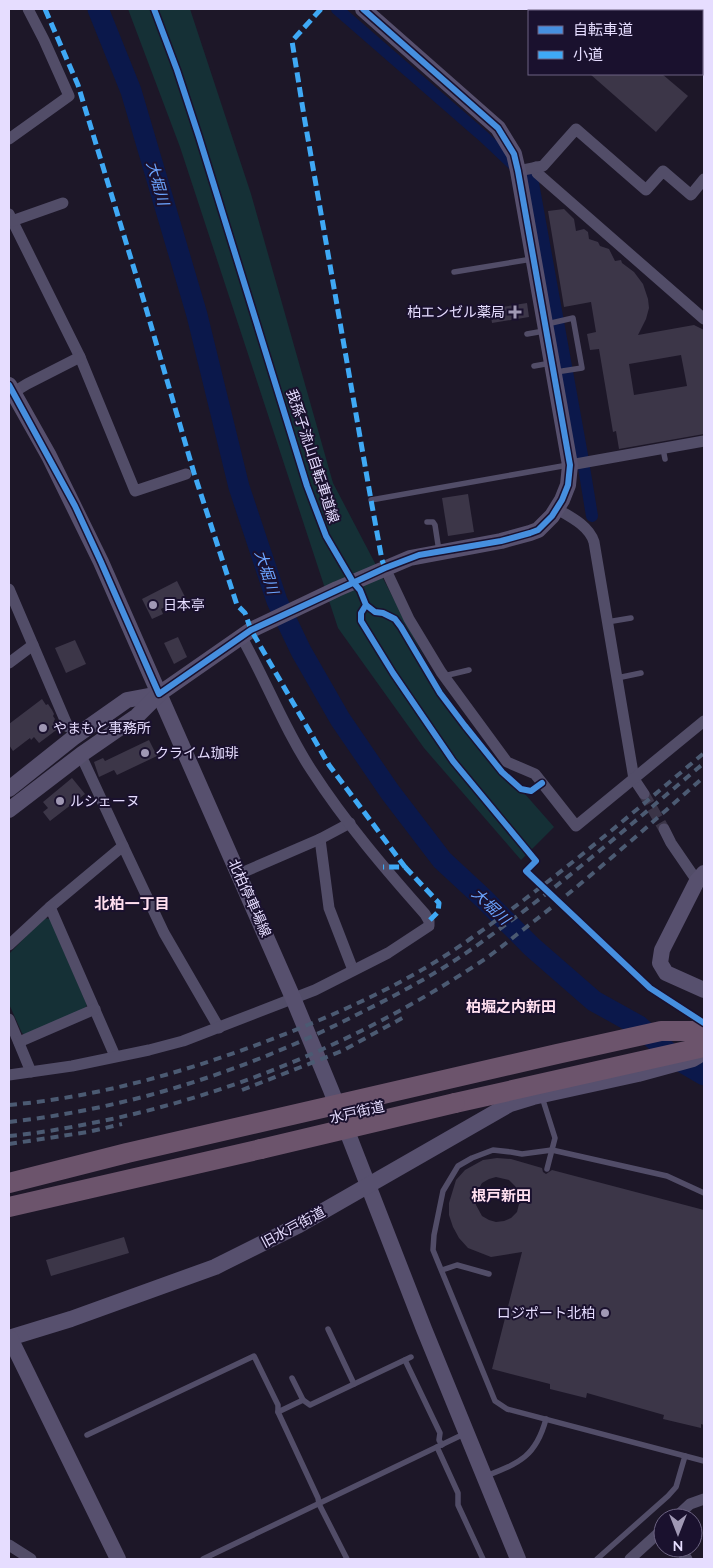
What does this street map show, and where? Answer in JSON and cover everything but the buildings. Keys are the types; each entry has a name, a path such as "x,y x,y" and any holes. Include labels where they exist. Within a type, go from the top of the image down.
{"highway":[{"name":"水戸街道","path":"454,1097 605,1049 703,1036"},
{"name":"水戸街道","path":"9,1194 260,1142 454,1097 632,1070 703,1036"},
{"path":"9,1183 127,1152 337,1104 605,1049"},
{"name":"水戸街道","path":"9,1207 260,1142"}],"street":[{"path":"9,139 69,96 28,9"},
{"path":"9,810 82,754 137,716 159,694 246,633 337,589 419,555 530,534 538,530 557,509 568,485 570,465 514,154 498,128 363,9"},
{"path":"518,171 543,166 576,129 646,190 653,186 663,171 691,195 704,179"},
{"path":"536,167 538,173 704,319"},
{"path":"63,203 10,217 80,357 135,491 186,474"},
{"path":"10,391 80,357"},
{"name":"北柏停車場線","path":"10,391 79,514 293,998 518,1559"},
{"path":"570,465 664,454 704,441"},
{"path":"557,509 574,518 591,534 634,779 644,794"},
{"path":"385,568 409,619 444,676 507,762 534,774 576,826 704,720"},
{"path":"9,589 68,727"},
{"path":"9,1075 72,1066 183,1041 315,990 388,953 429,926 425,914 383,867 311,770 269,693 254,659 246,633"},
{"path":"9,663 34,645"},
{"path":"9,789 73,738 127,700 159,694"},
{"path":"84,762 164,933 219,1028"},
{"path":"239,874 320,839 350,823"},
{"path":"664,829 671,843 701,877 662,950 660,963 666,973 704,990"},
{"path":"320,839 329,908 354,970"},
{"path":"9,945 50,907 123,846"},
{"path":"50,907 115,1056"},
{"path":"19,1042 95,1009"},
{"path":"9,1019 31,1072"},
{"name":"旧水戸街道","path":"9,1338 71,1319 216,1267 368,1186 510,1104 632,1070 693,1059 704,1052"},
{"path":"9,1338 118,1559"},
{"path":"686,1508 690,1504 704,1499"},
{"path":"630,1559 653,1538"},
{"path":"9,1545 31,1559"}],"lane":[{"path":"454,272 534,258"},
{"path":"527,334 573,318 582,368 534,366"},
{"path":"371,500 570,465"},
{"path":"427,522 433,522 435,525 439,551"},
{"path":"607,622 631,618"},
{"path":"444,676 469,670"},
{"path":"617,678 641,673"},
{"path":"541,1095 555,1138 548,1169"},
{"path":"704,1193 666,1176 552,1150 522,1154 493,1150 458,1166 443,1191 434,1235 434,1250 495,1401 507,1409 704,1461"},
{"path":"442,1270 457,1264 489,1274"},
{"path":"328,1329 354,1384"},
{"path":"87,1435 254,1356 278,1405 278,1412 318,1498 319,1504 347,1559"},
{"path":"292,1378 303,1400 310,1405 412,1357"},
{"path":"405,1360 440,1433 439,1446 458,1493 458,1505 483,1559"},
{"path":"278,1412 303,1400"},
{"path":"484,1476 511,1465 526,1456 537,1445 546,1419"},
{"path":"203,1559 466,1433"},
{"path":"597,1559 676,1487 685,1456"}],"green space":[{"path":"128,9 190,9 251,194 333,483 431,670 473,735 554,827 521,860 424,748 338,628 180,147"},
{"path":"44,918 50,919 87,1005 84,1010 26,1036 22,1033 9,1004 9,954"}],"waterway":[{"name":"大堀川","path":"98,9 131,91 197,315 239,487 277,601 301,651 340,719 390,792 442,860 532,947 594,1001 639,1026 675,1058 704,1075"},
{"path":"337,9 484,137 533,183 592,516"}],"tunnel":[{"path":"644,794 664,829"}],"railway":[{"path":"9,1105 75,1096 173,1073 267,1041 320,1020 372,996 422,970 470,939 589,849 704,753"},
{"path":"9,1122 56,1116 102,1107 192,1082 281,1050 380,1003 449,964 506,925 592,857 704,763"},
{"path":"9,1136 73,1127 112,1119 162,1107 210,1092 306,1057 397,1012 442,987 497,950 555,905 704,777"},
{"path":"242,1090 342,1051 406,1016"},
{"path":"9,1144 88,1132 122,1124"}],"marked path":[{"path":"45,9 78,85 194,473 237,605 245,613 251,630 329,765 405,867 383,867"},
{"path":"321,9 292,41 371,500 385,568"},
{"path":"405,867 439,903 438,912 429,921"}],"cycle path":[{"name":"我孫子流山自転車道線","path":"154,9 199,137 307,486 326,536 353,582 360,590 366,605 361,613 361,621 393,673 453,761 536,861 526,871 650,988 704,1023"},
{"path":"9,385 75,506 159,694 251,630 385,568 419,555 501,541 530,533 538,530 552,516 562,500 568,485 570,465 514,154 498,128 363,9"},
{"path":"366,605 375,612 383,613 395,619 440,693 502,772 521,789 531,791 542,783"}],"place":[{"name":"柏エンゼル薬局","path":"515,312"},
{"name":"日本亭","path":"153,605"},
{"name":"やまもと事務所","path":"43,728"},
{"name":"クライム珈琲","path":"145,753"},
{"name":"ルシェーヌ","path":"60,801"},
{"name":"ロジポート北柏","path":"605,1313"}],"district":[{"name":"北柏一丁目","path":"132,903"},
{"name":"柏堀之内新田","path":"511,1006"},
{"name":"根戸新田","path":"501,1195"}]}
